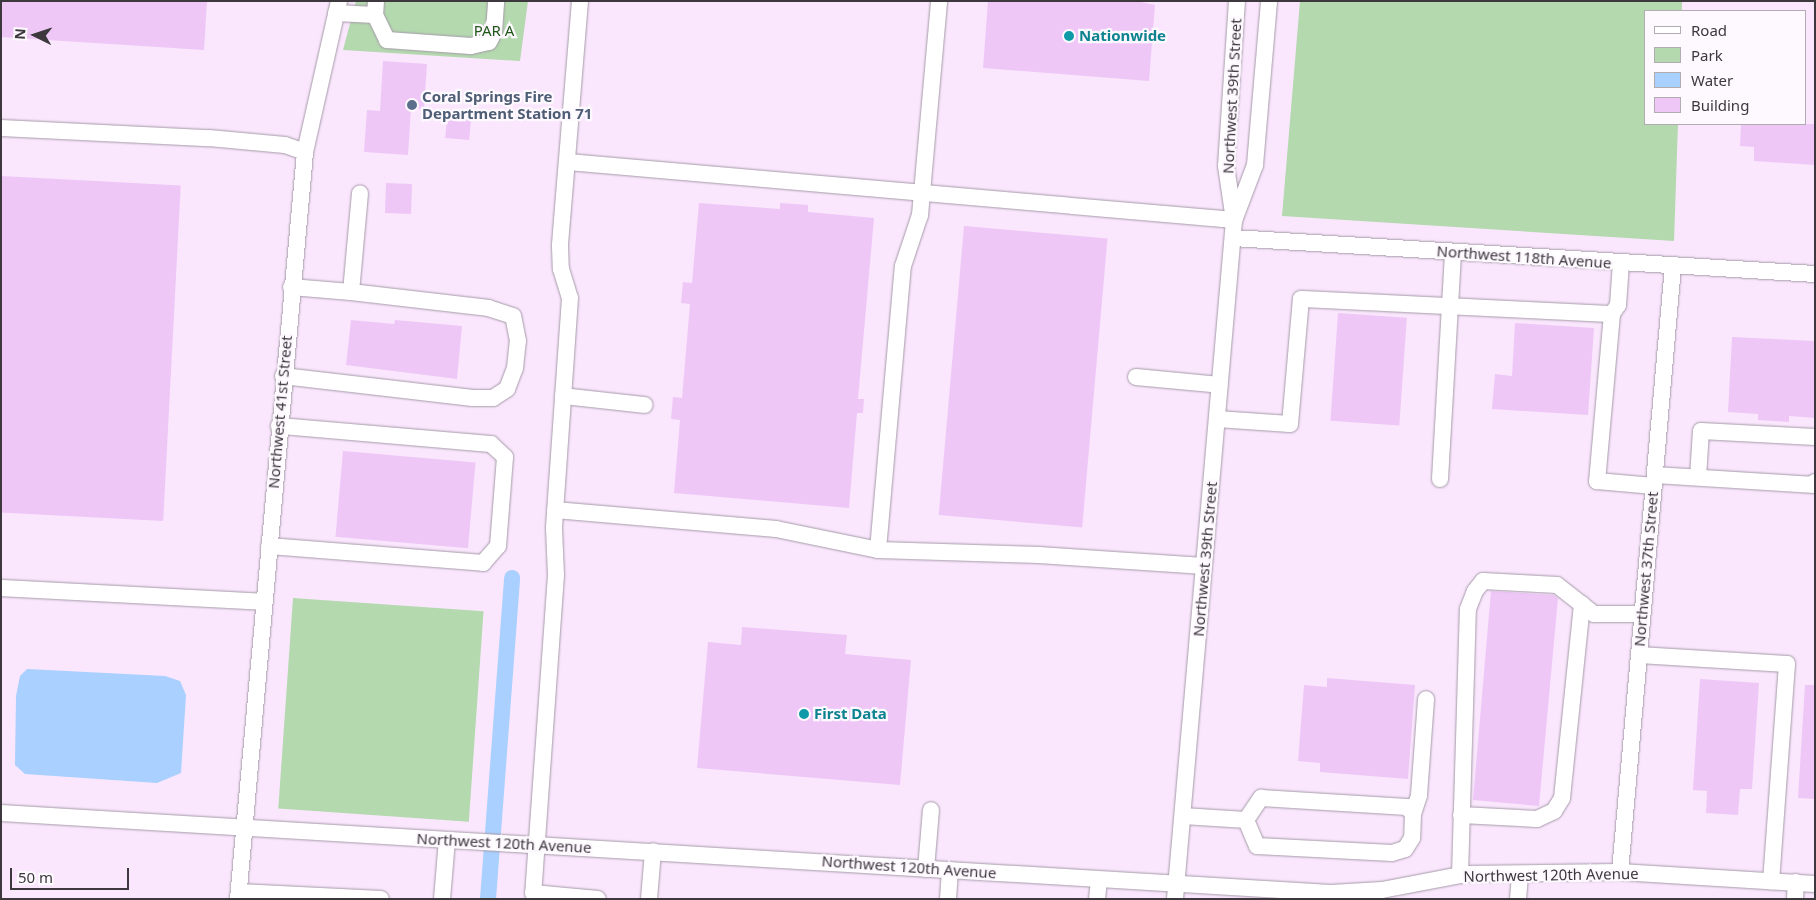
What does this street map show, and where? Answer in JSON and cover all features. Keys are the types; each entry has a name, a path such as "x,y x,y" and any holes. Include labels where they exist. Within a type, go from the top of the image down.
{"street":[{"path":"338,7 376,8 387,40 482,46 494,32 496,1"},
{"path":"580,1 560,246 561,269 570,298 555,510 556,575 535,845 533,894 598,899"},
{"path":"878,550 903,266 920,215 939,1"},
{"name":"Northwest 39th Street","path":"1234,220 1226,166 1237,1"},
{"name":"Northwest 39th Street","path":"1176,892 1232,238 1234,220 1255,165 1269,1"},
{"name":"Northwest 41st Street","path":"238,895 291,287 305,152 309,122 338,7"},
{"path":"1,128 209,138 285,145 305,152"},
{"path":"568,162 1234,220"},
{"path":"351,292 360,193"},
{"name":"Northwest 118th Avenue","path":"1232,238 1815,274"},
{"path":"1440,479 1453,252"},
{"path":"1621,263 1618,305 1612,314 1597,481 1698,477 1815,485 1815,482"},
{"name":"Northwest 37th Street","path":"1620,872 1673,266"},
{"path":"283,376 473,398 493,398 507,389 515,368 518,342 513,316 489,308 291,287"},
{"path":"1217,420 1290,424 1301,299 1612,314"},
{"path":"1136,378 1220,386"},
{"path":"563,396 645,405"},
{"path":"269,546 483,563 498,546 505,457 491,444 279,426"},
{"path":"1698,477 1701,430 1815,437"},
{"path":"555,510 776,529 878,550 1039,554 1204,566"},
{"path":"1460,875 1468,608 1475,591 1483,581 1557,585 1594,614 1642,614"},
{"path":"1,588 264,602"},
{"path":"1461,815 1537,819 1554,811 1562,798 1582,604"},
{"path":"1639,655 1787,664 1771,881"},
{"path":"1246,820 1257,846 1392,853 1405,849 1412,838 1413,814 1419,795 1426,699"},
{"path":"1246,820 1260,798 1407,807 1413,814"},
{"path":"926,869 931,810"},
{"name":"Northwest 120th Avenue","path":"1,813 1099,880 1176,892 1250,894 1331,893 1382,890 1460,875 1620,872 1771,881 1795,891 1815,884"},
{"path":"1183,816 1246,820"},
{"path":"442,899 447,840"},
{"path":"649,899 653,852"},
{"path":"948,899 950,870"},
{"path":"1518,899 1520,874"},
{"path":"1097,899 1099,880"},
{"path":"238,895 381,899"}],"shaded area":[{"path":"1,1 1815,1 1815,899 1,899"}],"green space":[{"name":"PAR A","path":"356,1 528,1 520,61 343,50"},
{"path":"1300,1 1682,1 1682,10 1644,10 1644,125 1678,125 1674,241 1282,216"},
{"path":"293,598 484,611 469,822 278,808"}],"water":[{"path":"27,669 165,676 180,681 186,695 181,773 157,783 25,774 15,765 16,696 20,676"}],"building":[{"path":"1,1 207,1 204,50 1,37"},
{"name":"Nationwide","path":"988,1 1136,1 1155,5 1149,81 983,68"},
{"path":"383,61 427,64 424,109 411,108 408,155 364,152 367,110 380,111"},
{"path":"447,118 471,120 469,140 445,138"},
{"path":"1815,124 1815,165 1754,161 1754,147 1740,146 1741,125"},
{"path":"1,176 181,185 163,521 1,512"},
{"path":"386,183 412,184 411,214 385,213"},
{"path":"699,203 780,209 780,203 808,205 808,212 874,218 858,399 864,399 863,413 857,413 849,508 674,493 680,420 671,419 673,397 682,398 690,304 681,303 683,282 692,283"},
{"path":"964,226 1107,239 1082,527 939,515"},
{"path":"1338,313 1407,318 1399,426 1330,421"},
{"path":"351,320 394,324 395,320 462,326 457,379 346,365"},
{"path":"1515,323 1594,328 1588,415 1492,409 1495,374 1512,376"},
{"path":"1732,337 1815,341 1815,418 1789,416 1789,422 1758,420 1758,414 1728,412"},
{"path":"343,451 475,463 468,548 336,537"},
{"path":"1491,591 1553,595 1558,598 1539,806 1473,800"},
{"name":"First Data","path":"742,627 847,635 845,654 911,660 900,785 697,768 708,642 741,645"},
{"path":"1327,678 1415,685 1408,779 1320,772 1320,763 1298,761 1304,685 1327,687"},
{"path":"1700,679 1759,683 1752,789 1740,789 1738,815 1706,813 1707,791 1693,790"},
{"path":"1805,685 1815,685 1815,799 1798,798"}],"waterway":[{"path":"488,899 512,578"}],"place":[{"name":"Nationwide","path":"1069,36"},
{"name":"Coral Springs Fire Department Station 71","path":"412,105"},
{"name":"First Data","path":"804,714"}]}
